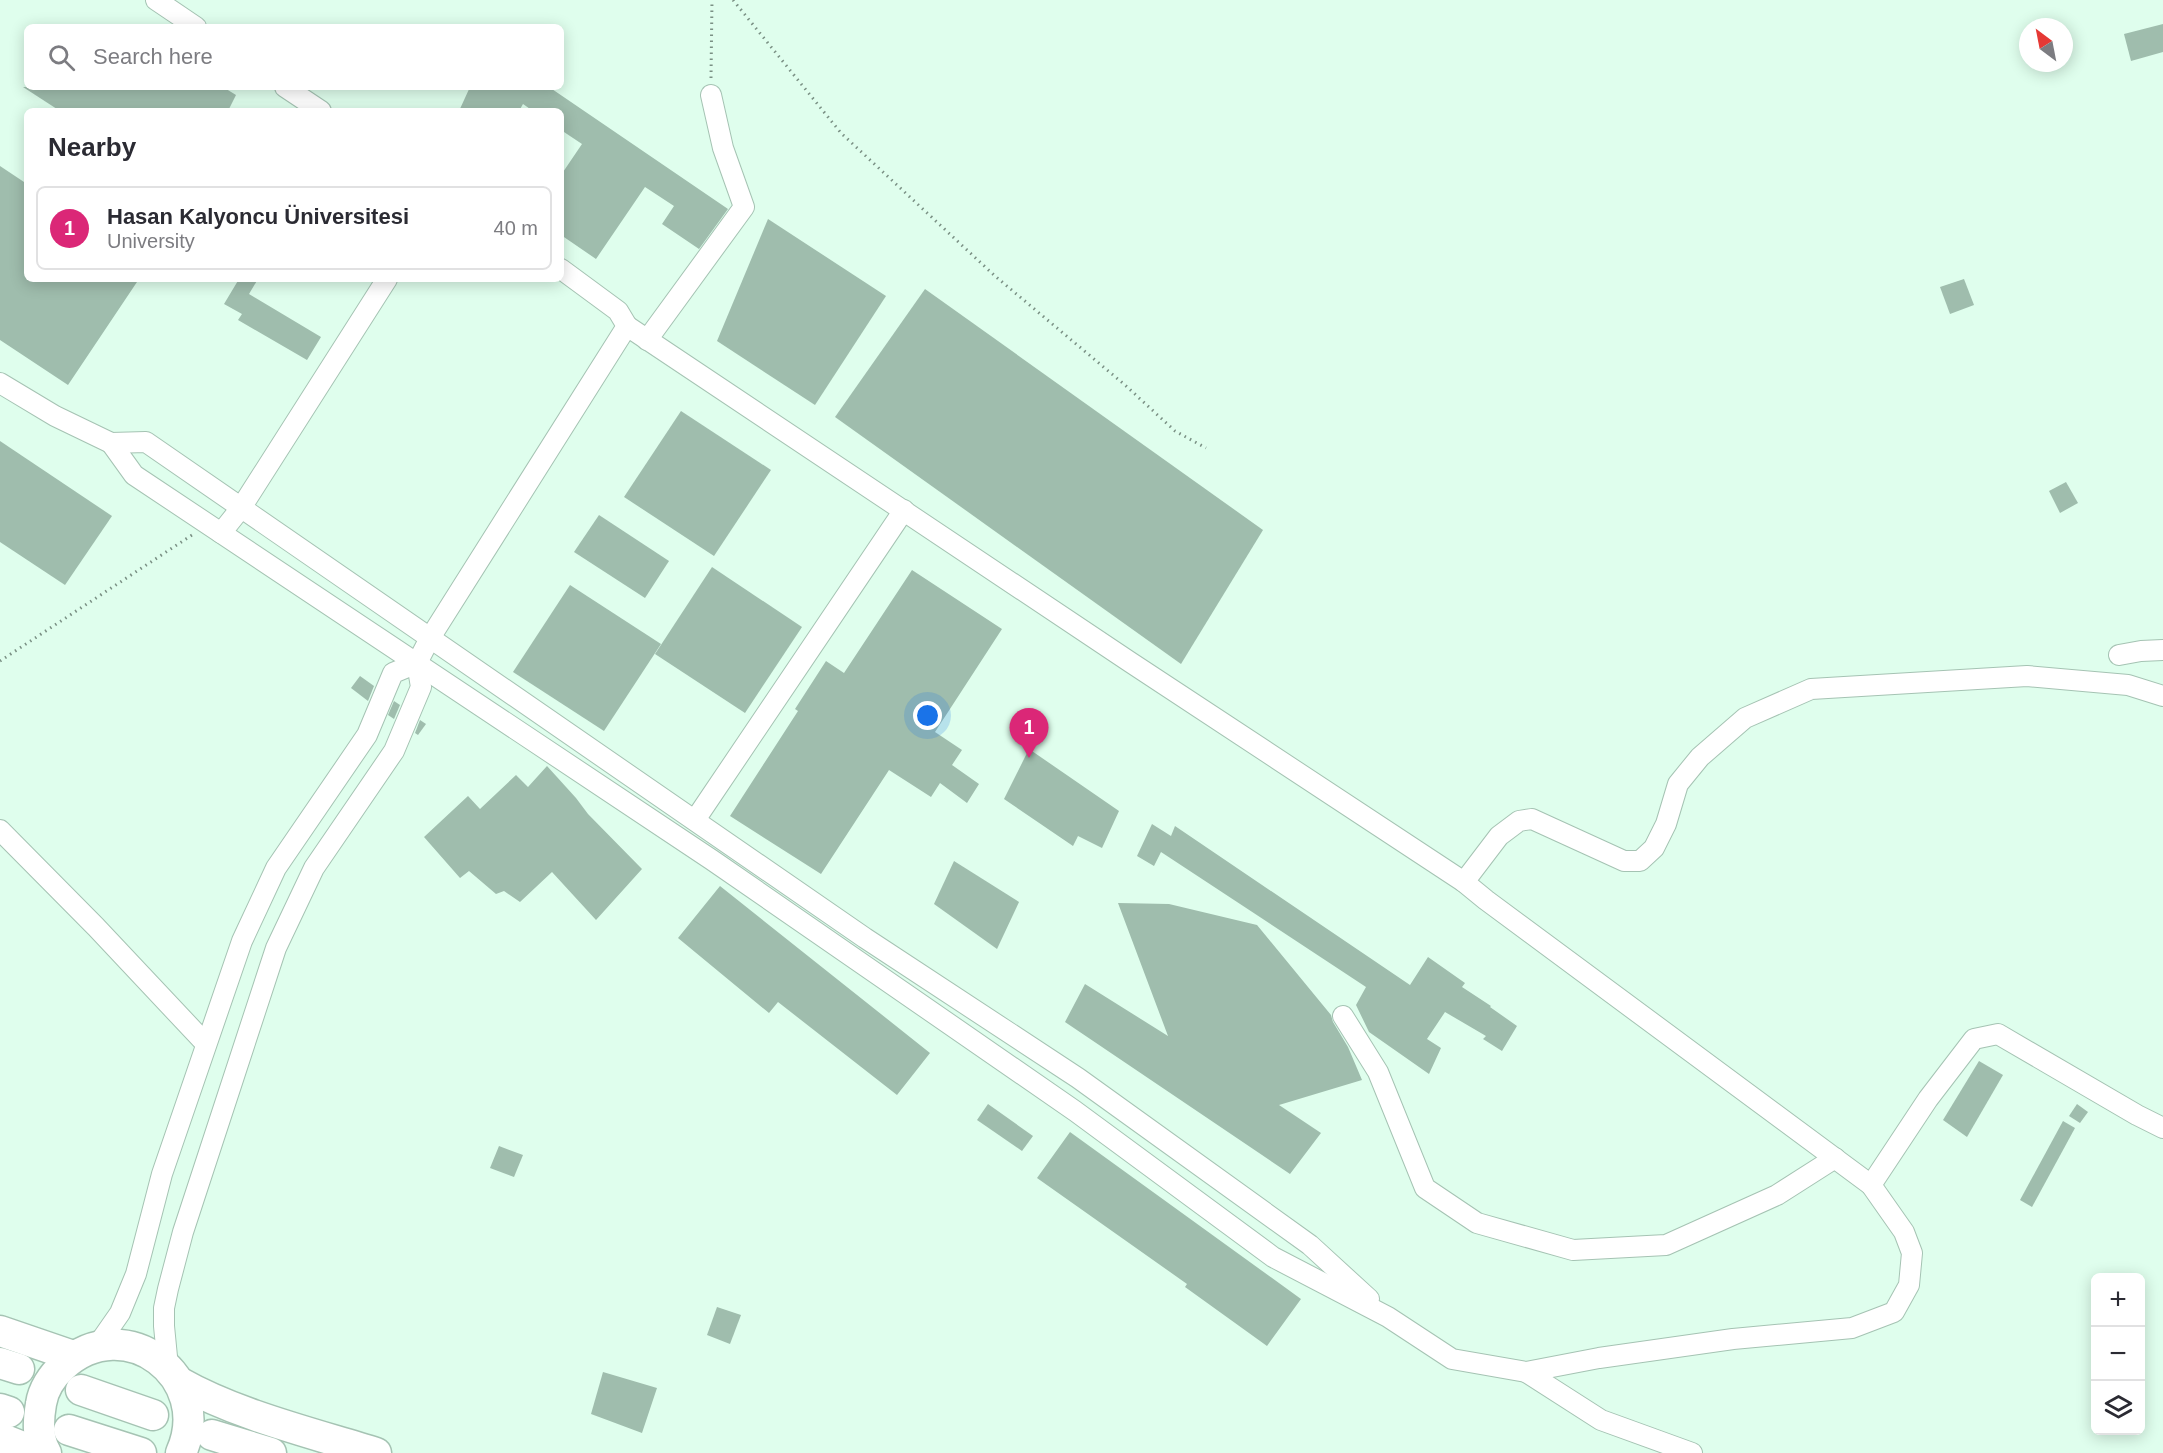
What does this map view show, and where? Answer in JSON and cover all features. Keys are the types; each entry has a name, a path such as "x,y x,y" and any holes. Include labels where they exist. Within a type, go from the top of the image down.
{"highway":[{"path":"0,1331 85,1351 123,1345 139,1349 147,1352 201,1395 376,1453"},
{"path":"46,1453 38,1422 42,1397 54,1374 85,1351"},
{"path":"174,1375 183,1388 189,1413 187,1439 181,1453"},
{"path":"81,1390 153,1415"},
{"path":"3,1420 38,1453"},
{"path":"69,1430 141,1453"},
{"path":"212,1435 271,1453"}],"street":[{"path":"156,0 192,24"},
{"path":"290,90 316,108"},
{"path":"647,340 744,207 723,148 711,95"},
{"path":"111,442 134,475 712,860 1056,1097 1274,1257 1388,1317 1452,1359 1527,1372 1599,1358 1721,1341 1852,1328 1894,1312 1909,1285 1912,1253 1904,1232 1871,1185 1464,882 647,340 627,326 618,311 564,271"},
{"path":"215,528 241,508 385,282"},
{"path":"174,1375 164,1326 164,1308 168,1289 183,1232 276,948 314,868 394,751 421,687 417,663 430,638 627,326"},
{"path":"0,383 55,416 111,442 146,442 865,938 1088,1084 1310,1245 1388,1317"},
{"path":"694,820 904,510"},
{"path":"2119,655 2163,650"},
{"path":"85,1351 120,1313 136,1274 162,1174 206,1044 242,941 276,868 367,735 393,673 417,663"},
{"path":"1464,882 1499,836 1519,821 1532,819 1624,861 1640,861 1654,848 1666,824 1678,784 1700,757 1745,718 1811,688 2027,676 2128,685 2163,696"},
{"path":"0,830 104,935 206,1044"},
{"path":"1343,1016 1378,1072 1425,1188 1477,1223 1573,1250 1666,1245 1777,1195 1835,1158"},
{"path":"1871,1185 1928,1099 1974,1039 1998,1034 2163,1128"},
{"path":"1527,1372 1602,1420 1692,1453"}],"path":[{"path":"711,95 712,0"},
{"path":"733,0 842,133 995,276 1125,385 1175,431 1206,448"},
{"path":"0,661 215,528"}],"building":[{"path":"2163,24 2163,52 2131,61 2124,34"},
{"path":"28,90 228,90 236,95 230,108 55,108"},
{"path":"469,90 553,90 728,209 699,249 662,224 674,206 645,187 596,259 564,237 564,171 582,144 564,132 564,108 529,108 523,104 521,108 460,108"},
{"path":"0,166 24,182 24,282 137,282 68,385 0,340"},
{"path":"768,219 886,296 815,405 717,341"},
{"path":"1964,279 1974,305 1950,314 1940,287"},
{"path":"237,282 256,282 249,294 321,337 307,360 238,320 242,314 224,304"},
{"path":"925,289 1263,530 1181,664 835,417"},
{"path":"681,411 771,470 714,556 624,497"},
{"path":"0,441 112,516 65,585 0,542"},
{"path":"2066,482 2078,503 2060,513 2049,491"},
{"path":"599,515 669,561 645,598 574,552"},
{"path":"712,567 802,627 745,713 655,654"},
{"path":"912,570 1002,629 935,732 962,750 952,765 979,784 967,803 940,783 931,797 889,770 821,874 730,816 798,711 795,709 826,661 844,673"},
{"path":"570,585 661,644 604,731 513,672"},
{"path":"360,676 374,686 368,701 351,688"},
{"path":"394,701 400,705 394,719 388,715"},
{"path":"420,720 426,724 418,735 415,733"},
{"path":"1029,749 1119,811 1102,848 1078,836 1073,846 1004,799"},
{"path":"547,766 588,814 642,869 596,920 552,872 520,902 504,891 496,894 469,871 460,878 424,837 468,796 480,809 516,775 528,787"},
{"path":"1152,824 1171,836 1175,826 1410,985 1428,957 1465,983 1462,987 1517,1026 1502,1051 1483,1039 1486,1036 1445,1012 1427,1039 1441,1048 1429,1074 1369,1032 1356,1005 1366,987 1161,852 1154,866 1137,856"},
{"path":"954,861 1019,902 997,949 934,904"},
{"path":"720,886 930,1053 897,1095 778,1002 769,1013 678,938"},
{"path":"1118,903 1169,904 1257,925 1331,1015 1362,1080 1279,1105 1321,1133 1290,1174 1065,1022 1085,984 1168,1036"},
{"path":"1979,1061 2003,1075 1967,1137 1943,1120"},
{"path":"988,1104 1033,1136 1022,1151 977,1120"},
{"path":"2077,1104 2088,1112 2080,1123 2069,1116"},
{"path":"2063,1121 2075,1128 2032,1207 2020,1200"},
{"path":"1070,1132 1301,1299 1267,1346 1185,1287 1187,1284 1037,1178"},
{"path":"499,1146 523,1155 514,1177 490,1168"},
{"path":"717,1307 741,1315 730,1344 707,1335"},
{"path":"603,1372 657,1388 642,1433 591,1414"}],"place":[{"name":"Hasan Kalyoncu Üniversitesi","path":"1029,758"}]}
